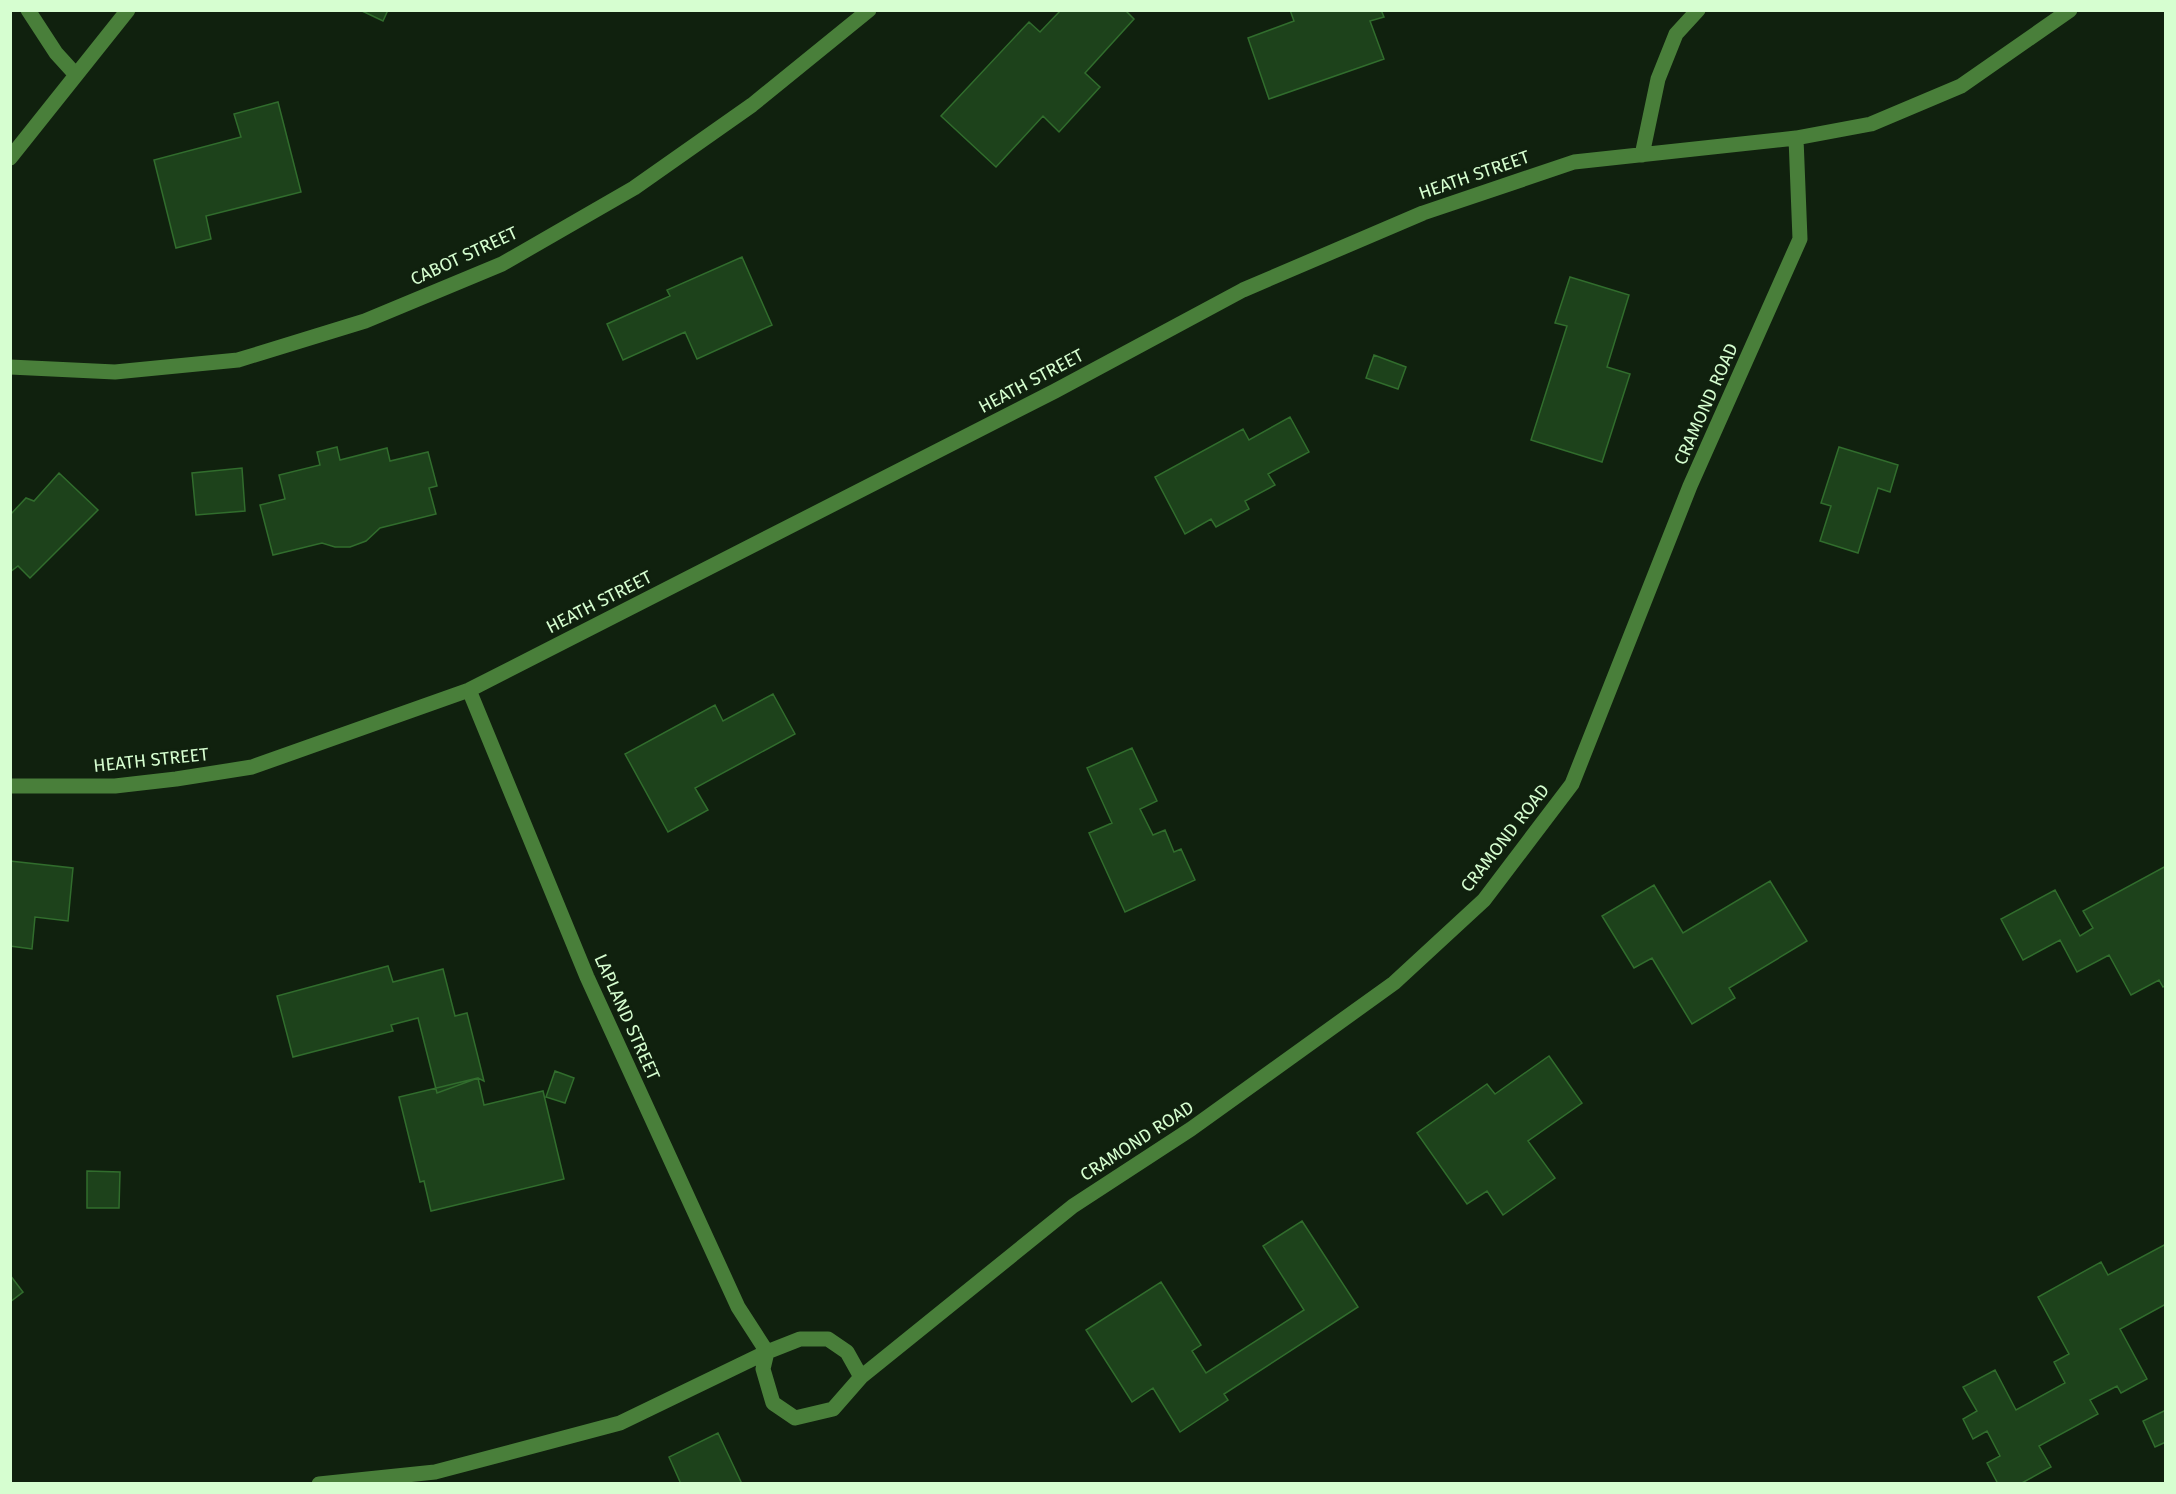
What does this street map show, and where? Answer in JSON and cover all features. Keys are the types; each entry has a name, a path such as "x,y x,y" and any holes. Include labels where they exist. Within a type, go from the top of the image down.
{"street":[{"path":"28,10 56,53 76,75"},
{"path":"10,158 128,10"},
{"name":"CABOT STREET","path":"10,367 115,372 238,360 376,317 502,264 634,188 752,105 869,10"},
{"path":"1642,155 1658,79 1676,34 1698,10"},
{"name":"HEATH STREET","path":"10,786 115,786 252,767 469,690 1054,391 1243,290 1423,213 1574,162 1796,138 1871,124 1961,86 2070,10"},
{"name":"CRAMOND ROAD","path":"861,1377 1073,1206 1191,1129 1394,983 1484,900 1572,784 1690,486 1800,239 1796,138"},
{"name":"LAPLAND STREET","path":"469,690 587,977 738,1307 766,1352"},
{"path":"319,1484 435,1472 620,1423 766,1352 800,1339 828,1339 847,1352 861,1377 833,1409 795,1418 773,1403 763,1369 766,1352"}],"building":[{"path":"360,10 388,10 383,21"},
{"path":"1061,10 1125,10 1134,19 1085,73 1100,87 1059,132 1043,116 996,167 941,116 1029,22 1040,32"},
{"path":"1290,10 1381,10 1384,17 1370,21 1384,59 1269,99 1248,38 1294,21"},
{"path":"278,102 301,192 206,216 211,239 176,248 154,160 241,137 234,114"},
{"path":"742,257 772,325 697,359 685,332 623,360 607,324 670,296 667,290"},
{"path":"1570,277 1629,295 1607,367 1630,374 1602,462 1531,440 1567,326 1555,323"},
{"path":"1374,355 1406,367 1398,389 1366,378"},
{"path":"1290,417 1309,452 1268,474 1275,485 1245,501 1249,509 1216,527 1211,519 1185,534 1155,477 1243,429 1249,440"},
{"path":"337,447 340,460 387,448 390,461 428,452 437,486 429,488 436,514 380,528 366,541 350,547 335,547 322,543 273,555 260,505 285,499 279,475 320,465 317,452"},
{"path":"1839,447 1898,465 1890,492 1878,488 1858,553 1820,541 1831,506 1821,503"},
{"path":"242,468 245,511 196,515 192,473"},
{"path":"59,473 98,510 30,578 18,566 10,572 10,515 26,498 34,501"},
{"path":"773,694 795,734 695,788 708,810 668,832 625,754 715,705 723,721"},
{"path":"1132,748 1157,801 1140,809 1153,835 1165,830 1174,852 1181,849 1195,880 1125,912 1089,833 1112,823 1087,768"},
{"path":"10,861 73,868 68,921 35,917 32,949 10,946"},
{"path":"2166,866 2166,985 2163,987 2159,980 2131,995 2109,955 2077,972 2060,940 2023,960 2001,919 2055,890 2080,936 2093,928 2083,911"},
{"path":"1770,881 1807,941 1729,988 1735,998 1692,1024 1652,958 1634,968 1602,916 1654,885 1683,933"},
{"path":"388,966 393,982 443,969 455,1016 467,1013 484,1081 478,1078 437,1093 418,1018 391,1025 393,1031 293,1057 277,996"},
{"path":"1549,1056 1582,1103 1528,1141 1555,1178 1503,1215 1487,1191 1467,1204 1417,1133 1487,1084 1495,1094"},
{"path":"555,1071 574,1078 565,1103 546,1097"},
{"path":"478,1078 484,1105 543,1091 564,1179 431,1211 424,1181 420,1182 399,1097"},
{"path":"87,1171 120,1172 119,1208 87,1208"},
{"path":"1302,1221 1358,1307 1224,1394 1228,1400 1180,1432 1153,1388 1132,1402 1086,1330 1161,1282 1201,1345 1192,1351 1206,1373 1304,1310 1263,1246"},
{"path":"2166,1244 2166,1304 2120,1329 2147,1379 2121,1393 2117,1386 2090,1400 2098,1414 2039,1446 2051,1467 2020,1484 1998,1484 1987,1463 2000,1456 1987,1431 1973,1439 1963,1419 1977,1411 1963,1387 1995,1370 2016,1410 2065,1383 2054,1362 2069,1354 2038,1297 2101,1262 2108,1275"},
{"path":"10,1275 23,1292 10,1302"},
{"path":"2166,1410 2166,1442 2155,1447 2143,1421"},
{"path":"718,1433 742,1484 681,1484 669,1457"}]}
